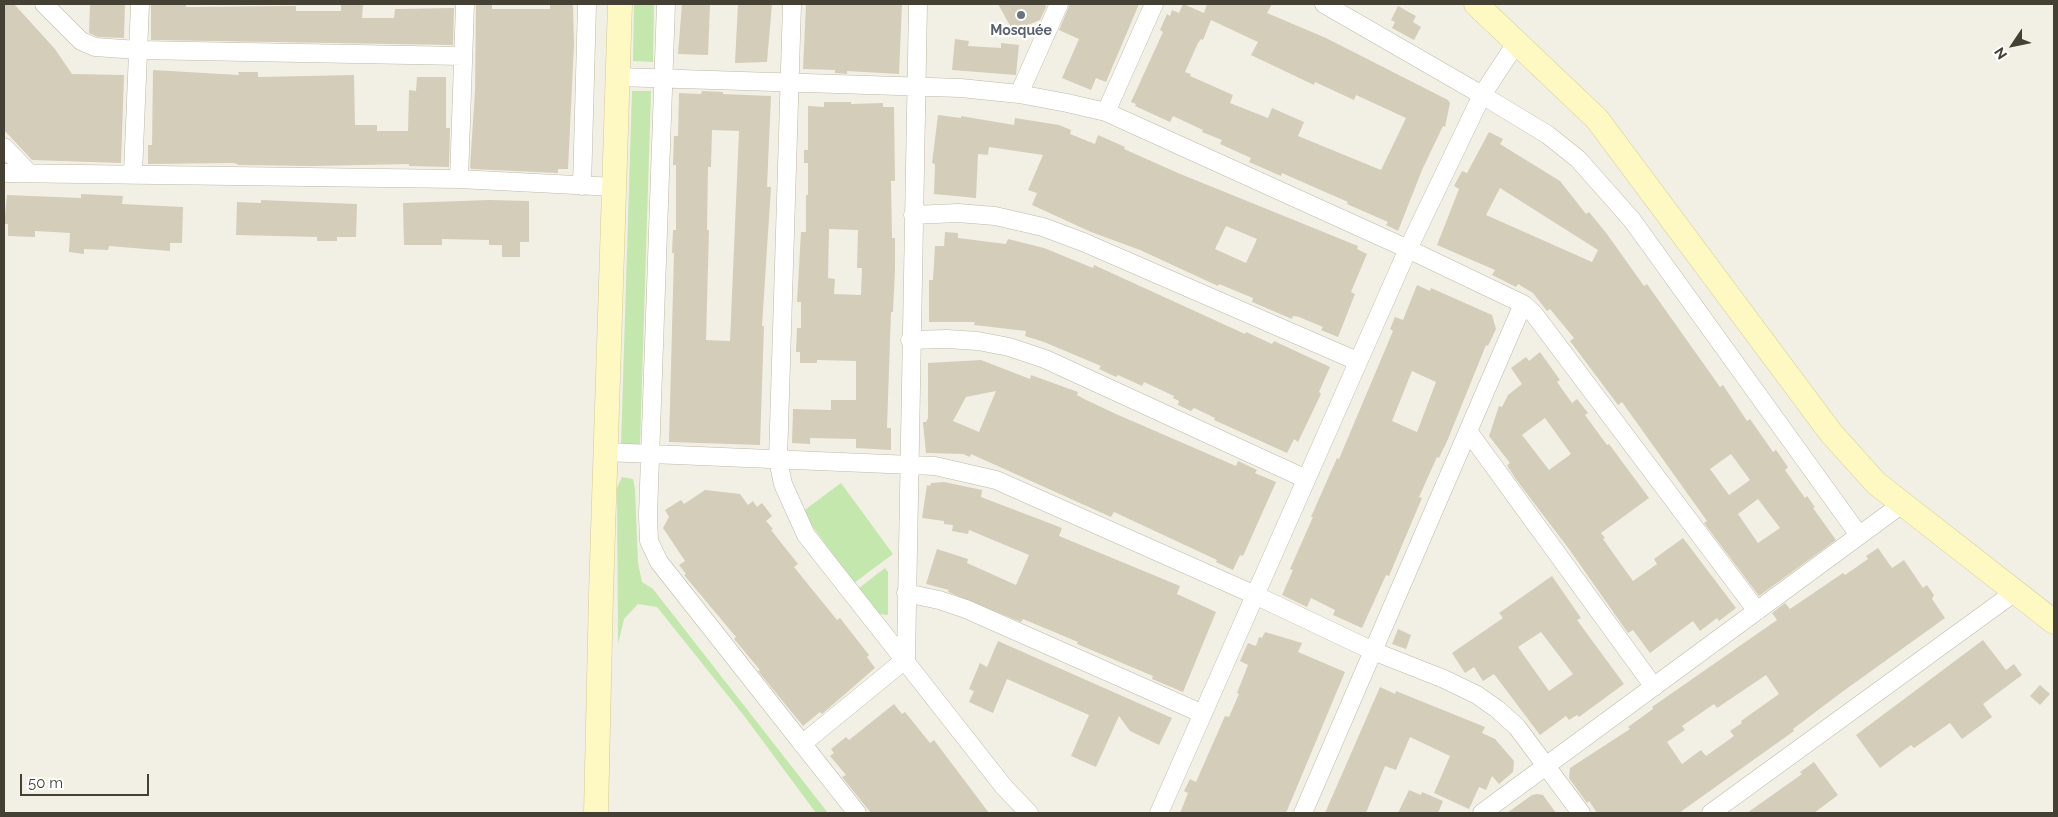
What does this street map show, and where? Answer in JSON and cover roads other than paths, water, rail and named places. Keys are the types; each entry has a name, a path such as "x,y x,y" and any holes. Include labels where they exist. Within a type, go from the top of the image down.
{"main road":[{"path":"596,813 605,452 620,4"},
{"path":"1476,4 1596,119 1832,433 1876,484 2054,622"}],"street":[{"path":"44,4 81,41 95,47 138,50 463,56"},
{"path":"134,174 140,4"},
{"path":"459,179 465,4"},
{"path":"582,186 587,4"},
{"path":"666,4 650,455 649,540 659,562 857,813"},
{"path":"792,4 778,460 783,484 806,535 906,659 1004,787 1029,813"},
{"path":"906,659 912,215 918,4"},
{"path":"1020,94 1059,4"},
{"path":"1106,112 1154,4"},
{"path":"1324,4 1548,135 1578,159 1603,184 1632,220 1859,536"},
{"path":"1159,813 1408,249 1482,95 1517,42"},
{"path":"618,77 961,88 1020,94 1106,112 1408,249 1523,304 1534,314 1757,611"},
{"path":"4,147 29,173"},
{"path":"4,173 459,179 614,187"},
{"path":"912,215 958,213 995,216 1042,227 1083,242 1357,361"},
{"path":"1303,813 1523,304"},
{"path":"910,340 947,339 978,341 1045,359 1306,479"},
{"path":"1468,431 1654,687"},
{"path":"605,452 908,464 935,466 996,480 1255,594 1372,650 1444,679 1477,695 1497,709 1517,727 1581,813"},
{"path":"1482,813 1902,504"},
{"path":"1711,813 2015,592"},
{"path":"906,593 939,600 966,609 1202,714"},
{"path":"802,744 906,659"}],"place":[{"name":"Mosquée","path":"1021,15"}]}
